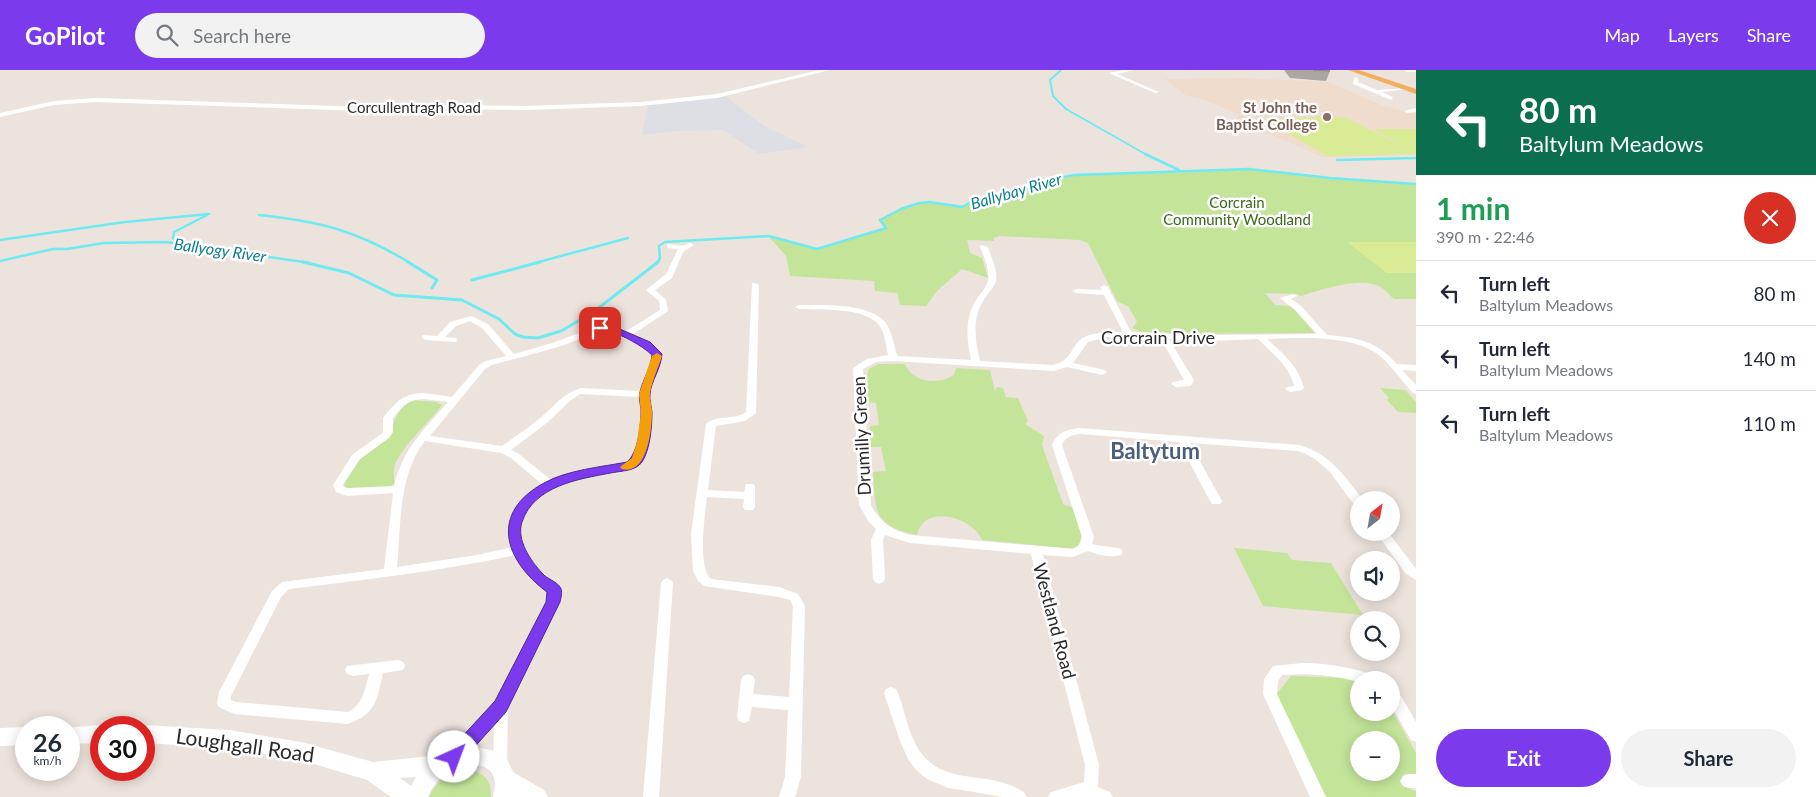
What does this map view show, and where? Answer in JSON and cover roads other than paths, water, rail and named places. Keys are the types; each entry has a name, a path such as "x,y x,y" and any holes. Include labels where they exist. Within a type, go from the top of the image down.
{"main road":[{"path":"1363,70 1370,78"},
{"path":"1355,76 1370,78 1416,92"}],"street":[{"name":"Corcullentragh Road","path":"0,115 54,103 95,100 365,109 415,107 526,108 641,104 717,96 827,70"},
{"path":"1133,70 1110,73 1158,91"},
{"path":"1406,71 1416,71"},
{"path":"1355,76 1355,83 1391,98"},
{"path":"1375,92 1407,89"},
{"path":"627,335 664,311 664,304 661,298 650,290 670,275 674,260 686,246 670,246"},
{"path":"976,363 970,324 977,305 990,286 992,278 984,247"},
{"path":"755,285 751,413 742,420 711,424 697,551 699,571 702,578 708,583 779,592 794,597 799,606 793,777 787,797"},
{"path":"1076,291 1105,290 1129,336"},
{"path":"1293,296 1284,298 1298,308 1324,337"},
{"path":"799,307 854,310 874,318 882,325 893,358 1047,368 1067,364 1102,372"},
{"path":"439,338 453,324 471,318 485,326 511,356"},
{"path":"390,573 399,489 403,471 412,451 482,368 489,363 555,345 604,327 646,344 657,354 657,362 644,394 646,413 643,442 634,463 625,467 584,474 550,485 533,496 521,509 514,524 518,550 538,578 554,590 553,602 500,706 447,761 428,775 417,797"},
{"name":"Corcrain Drive","path":"1067,364 1085,340 1106,334 1164,337 1324,337 1354,340 1370,346 1383,354 1416,391"},
{"path":"426,337 453,340"},
{"path":"1164,337 1189,380 1188,384 1176,384"},
{"path":"1260,337 1284,360 1298,379 1300,388 1290,389"},
{"name":"Drumilly Green","path":"882,529 872,519 865,505 857,373 858,368 863,363 879,358 893,358"},
{"path":"1394,367 1416,368"},
{"path":"504,450 558,408 565,398 573,393 581,391 644,394"},
{"path":"399,489 347,492 340,489 338,485 356,457 385,436 388,432 388,418 404,400 416,396 455,400"},
{"path":"1118,552 1102,551 1086,546 1088,537 1057,445 1062,436 1068,433 1080,431 1271,444 1310,451 1331,465 1350,491"},
{"path":"424,438 504,450 515,456 550,485"},
{"path":"1183,438 1216,501"},
{"path":"702,493 749,496"},
{"path":"879,580 877,540 882,529 910,539 1036,550"},
{"path":"1387,541 1409,570 1416,575"},
{"name":"Westland Road","path":"1085,790 1091,784 1092,765 1036,550 1073,553 1082,551 1086,546"},
{"path":"377,668 368,704 356,717 348,718 234,708 224,703 224,696 280,589 292,583 390,573 477,559 518,550"},
{"path":"651,797 667,583"},
{"path":"352,670 398,666"},
{"path":"1318,797 1270,694 1271,679 1278,670 1298,668 1350,673"},
{"path":"744,717 748,680"},
{"path":"891,694 902,722 909,749 919,764 936,776 949,782 1003,788 1019,797"},
{"path":"746,700 796,704"},
{"path":"500,706 503,782 537,797"},
{"path":"1400,707 1416,735"},
{"name":"Loughgall Road","path":"155,735 229,739 302,751 373,772 409,797"},
{"path":"0,737 15,736"},
{"name":"Loughgall Road","path":"373,772 447,761 468,754 481,755 492,760 503,782"},
{"path":"1056,797 1085,790 1105,797"}],"waterway":[{"path":"1061,70 1050,80 1053,96 1066,109 1146,155"},
{"path":"1146,155 1179,170"},
{"path":"1337,160 1416,158"},
{"name":"Ballybay River","path":"657,263 660,258 659,246 665,242 769,236 817,249 886,228 880,220 901,209 919,203 930,202 962,207 973,201 1000,198 1029,184 1074,175 1249,169 1330,178 1416,184"},
{"path":"0,240 125,222 209,214 174,232 173,238 177,243"},
{"path":"259,215 281,217 338,229 373,243 410,263"},
{"path":"535,263 628,238"},
{"name":"Ballyogy River","path":"0,261 53,249 67,249 104,243 166,242 310,263"},
{"path":"303,262 349,273 394,295 462,300 499,319 515,334 523,337 538,338 561,331 592,313 657,263"},
{"path":"408,262 437,280 432,288"},
{"path":"472,280 540,262"}],"place":[{"name":"St John the Baptist College","path":"1327,117"}],"district":[{"name":"Baltytum","path":"1155,451"}],"park label":[{"name":"Corcrain Community Woodland","path":"1237,212"}]}
